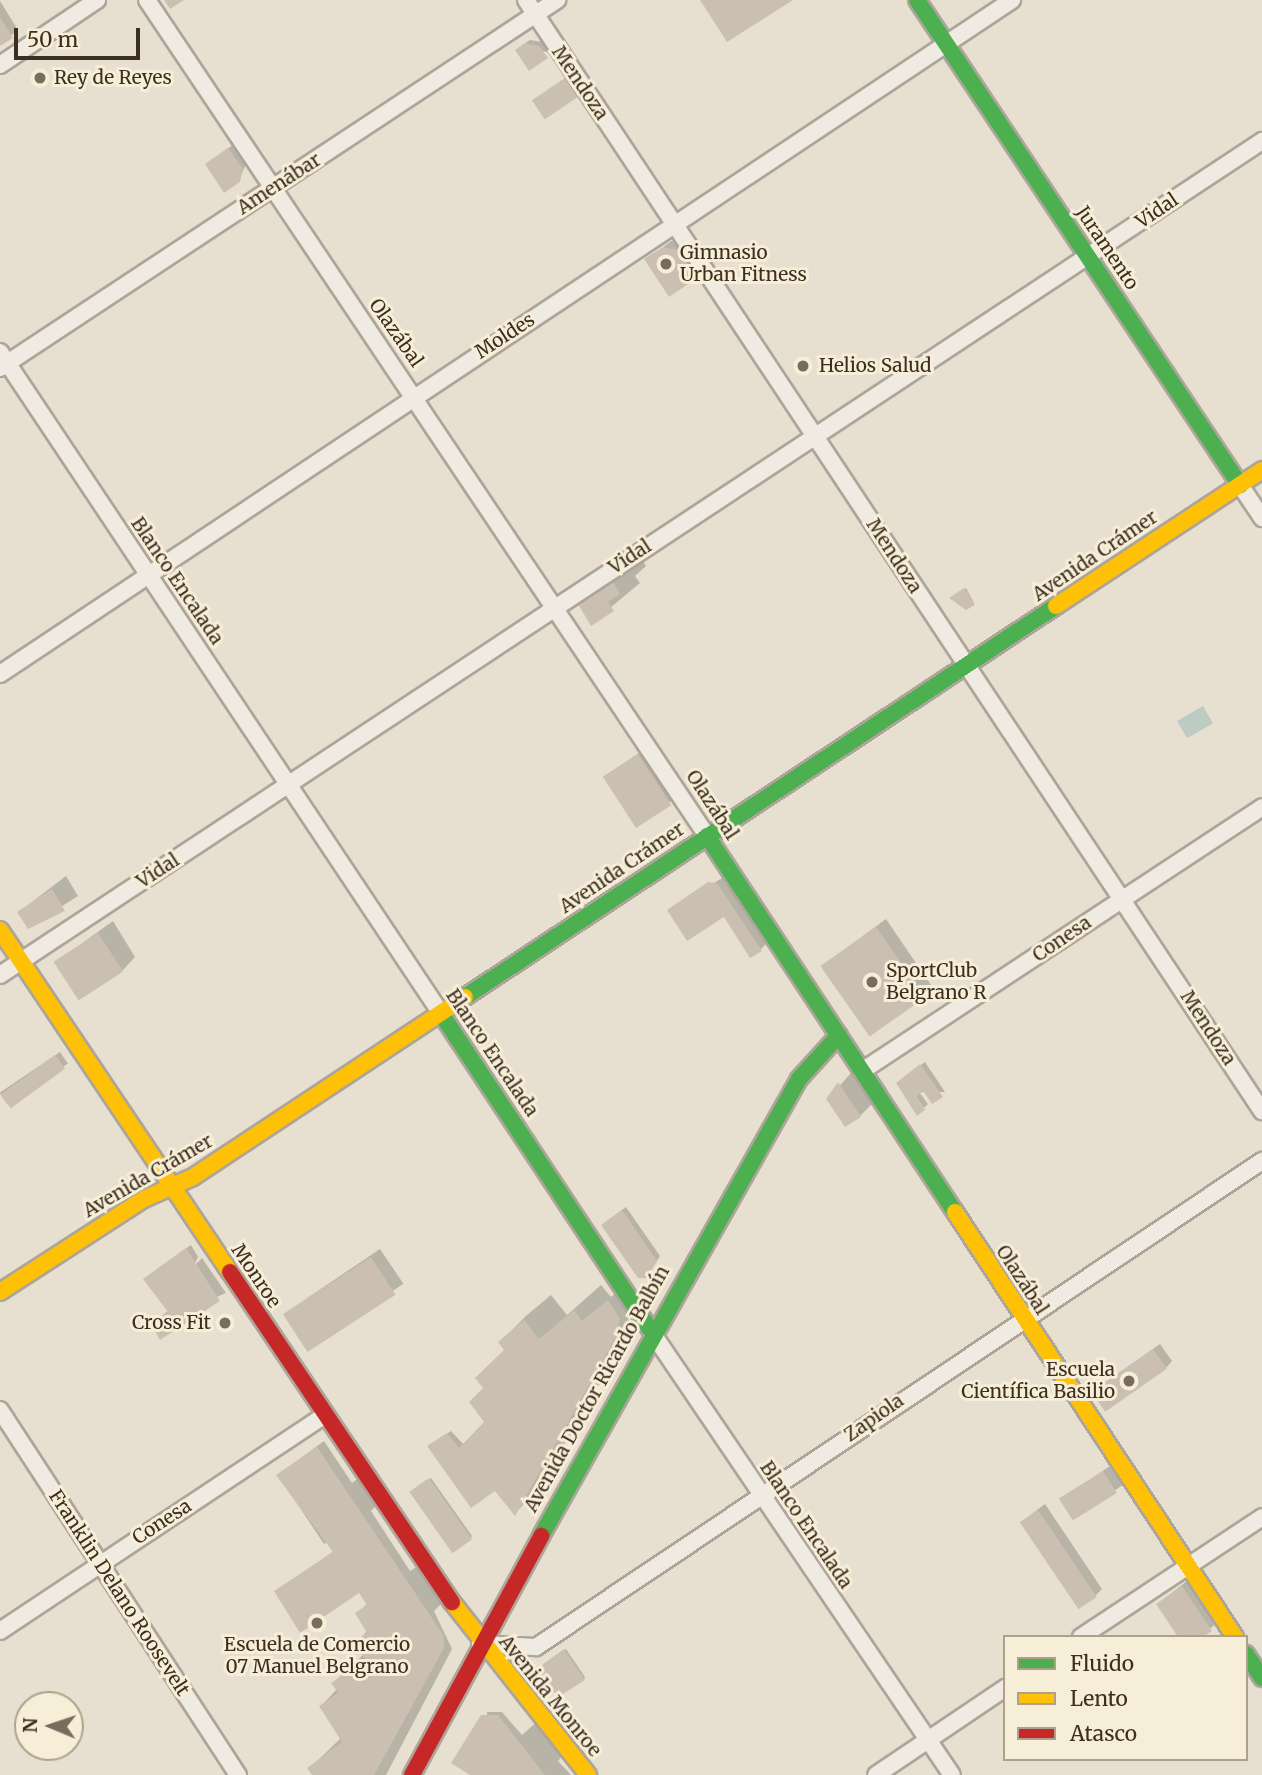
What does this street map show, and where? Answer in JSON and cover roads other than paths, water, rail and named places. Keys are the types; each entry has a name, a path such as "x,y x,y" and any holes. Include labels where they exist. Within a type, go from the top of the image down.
{"main road":[{"name":"Juramento","path":"917,0 1240,485"},
{"name":"Avenida Crámer","path":"0,1292 442,1015 707,836 1262,470"},
{"name":"Olazábal","path":"707,836 1020,1317 1234,1635"},
{"name":"Monroe","path":"0,930 480,1644"},
{"name":"Blanco Encalada","path":"442,1015 651,1331"},
{"name":"Avenida Doctor Ricardo Balbín","path":"412,1775 480,1644 651,1331 799,1079 839,1035"},
{"name":"Avenida Monroe","path":"480,1644 588,1775"},
{"path":"1248,1657 1262,1678"}],"street":[{"path":"0,65 97,0"},
{"name":"Olazábal","path":"147,0 270,189 413,396 707,836"},
{"name":"Mendoza","path":"526,0 967,667 1124,897 1262,1111"},
{"name":"Amenábar","path":"2,361 558,0"},
{"name":"Moldes","path":"0,674 149,578 413,396 1012,0"},
{"name":"Vidal","path":"0,975 1262,141"},
{"name":"Blanco Encalada","path":"2,361 442,1015"},
{"name":"Juramento","path":"1240,485 1262,518"},
{"name":"Conesa","path":"862,1071 1262,807"},
{"name":"Zapiola","path":"480,1644 536,1647 760,1497 1020,1317 1262,1161"},
{"name":"Blanco Encalada","path":"651,1331 760,1497 952,1775"},
{"name":"Franklin Delano Roosevelt","path":"0,1409 232,1773"},
{"name":"Conesa","path":"0,1631 325,1415"},
{"path":"1084,1635 1262,1517"},
{"path":"876,1775 1003,1689"}],"place":[{"name":"Rey de Reyes","path":"40,78"},
{"name":"Gimnasio Urban Fitness","path":"666,264"},
{"name":"Helios Salud","path":"803,366"},
{"name":"SportClub Belgrano R","path":"872,982"},
{"name":"Cross Fit","path":"225,1323"},
{"name":"Escuela Científica Basilio","path":"1129,1381"},
{"name":"Escuela de Comercio 07 Manuel Belgrano","path":"317,1623"}]}
